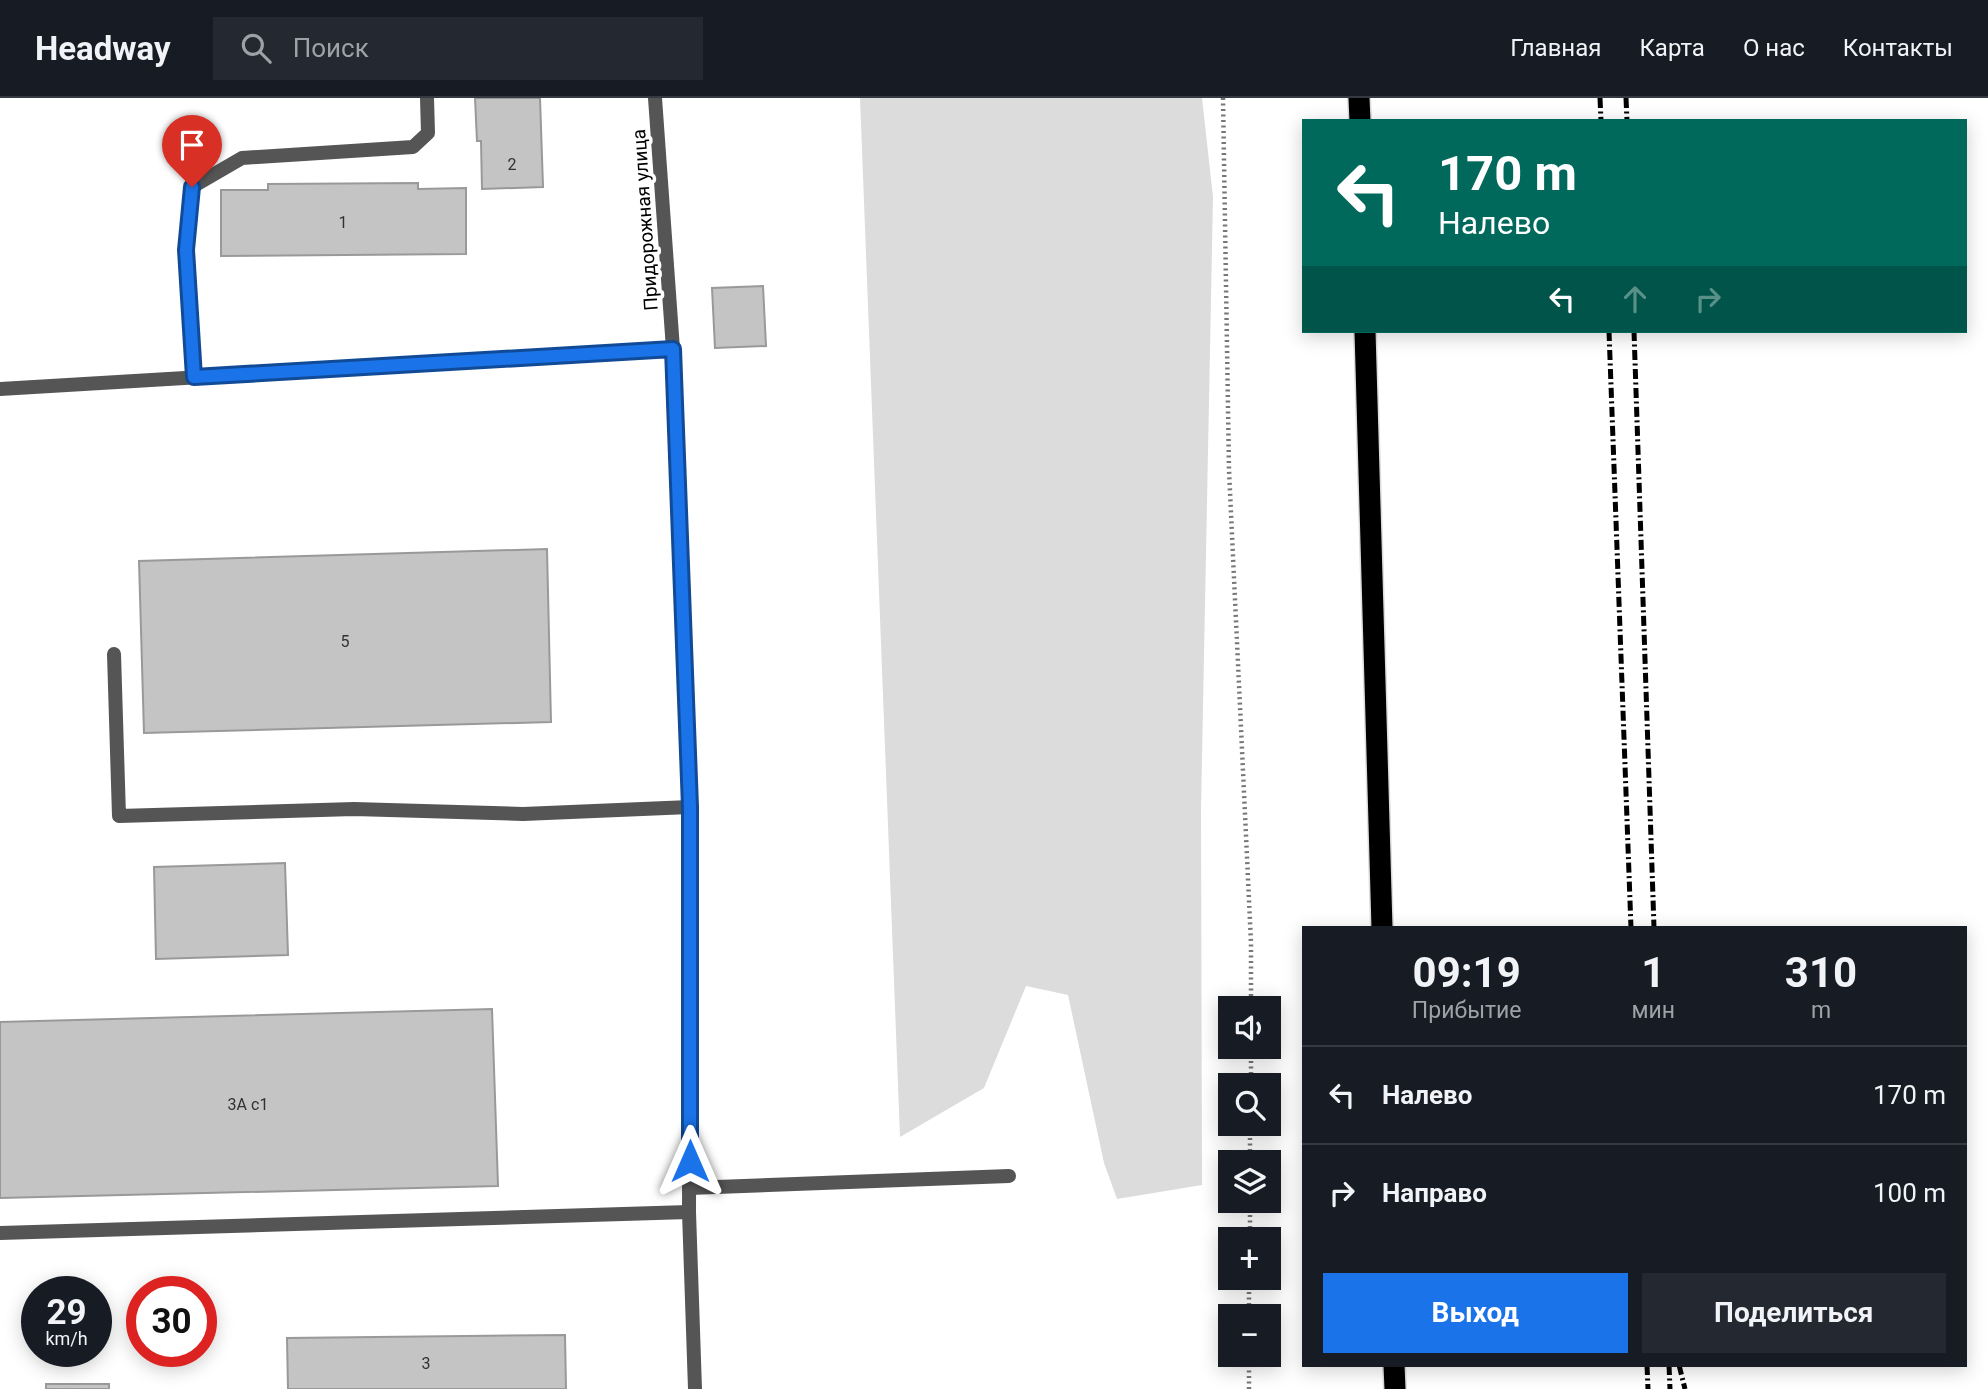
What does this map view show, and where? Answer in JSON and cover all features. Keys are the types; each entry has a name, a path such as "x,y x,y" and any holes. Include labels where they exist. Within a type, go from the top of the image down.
{"highway":[{"path":"1359,98 1360,119"},
{"path":"1365,333 1382,926"},
{"path":"1394,1367 1395,1389"}],"street":[{"path":"194,377 186,250 192,187 242,158 413,147 428,133 427,98"},
{"name":"Придорожная улица","path":"655,98 673,349 690,807 689,1212 695,1389"},
{"path":"0,389 673,349"},
{"path":"114,654 119,816 354,809 523,814 690,807"},
{"path":"689,1188 1009,1176"},
{"path":"0,1233 689,1212"}],"path":[{"path":"1223,98 1229,470 1251,943 1251,996"},
{"path":"1249,1367 1249,1389"}],"shaded area":[{"path":"860,98 1202,98 1213,197 1201,809 1202,1185 1117,1199 1104,1163 1068,995 1026,986 984,1088 900,1137"}],"building":[{"path":"475,98 540,98 543,187 482,189 481,141 477,141"},
{"path":"418,183 418,189 466,188 466,254 221,256 221,190 268,190 268,184"},
{"path":"763,286 766,346 715,348 712,288"},
{"path":"547,549 551,722 144,733 139,561"},
{"path":"285,863 288,955 156,959 154,867"},
{"path":"492,1009 498,1186 0,1198 0,1022"},
{"path":"565,1335 566,1389 288,1389 287,1338"},
{"path":"46,1384 109,1384 109,1389 46,1389"}],"railway":[{"path":"1600,98 1601,119"},
{"path":"1626,98 1627,119"},
{"path":"1609,333 1631,926"},
{"path":"1634,333 1654,926"},
{"path":"1647,1367 1648,1389"},
{"path":"1669,1367 1670,1389"},
{"path":"1680,1367 1685,1389"}],"route":[{"path":"192,187 186,250 194,377 673,349 690,807 690,1161"}]}
